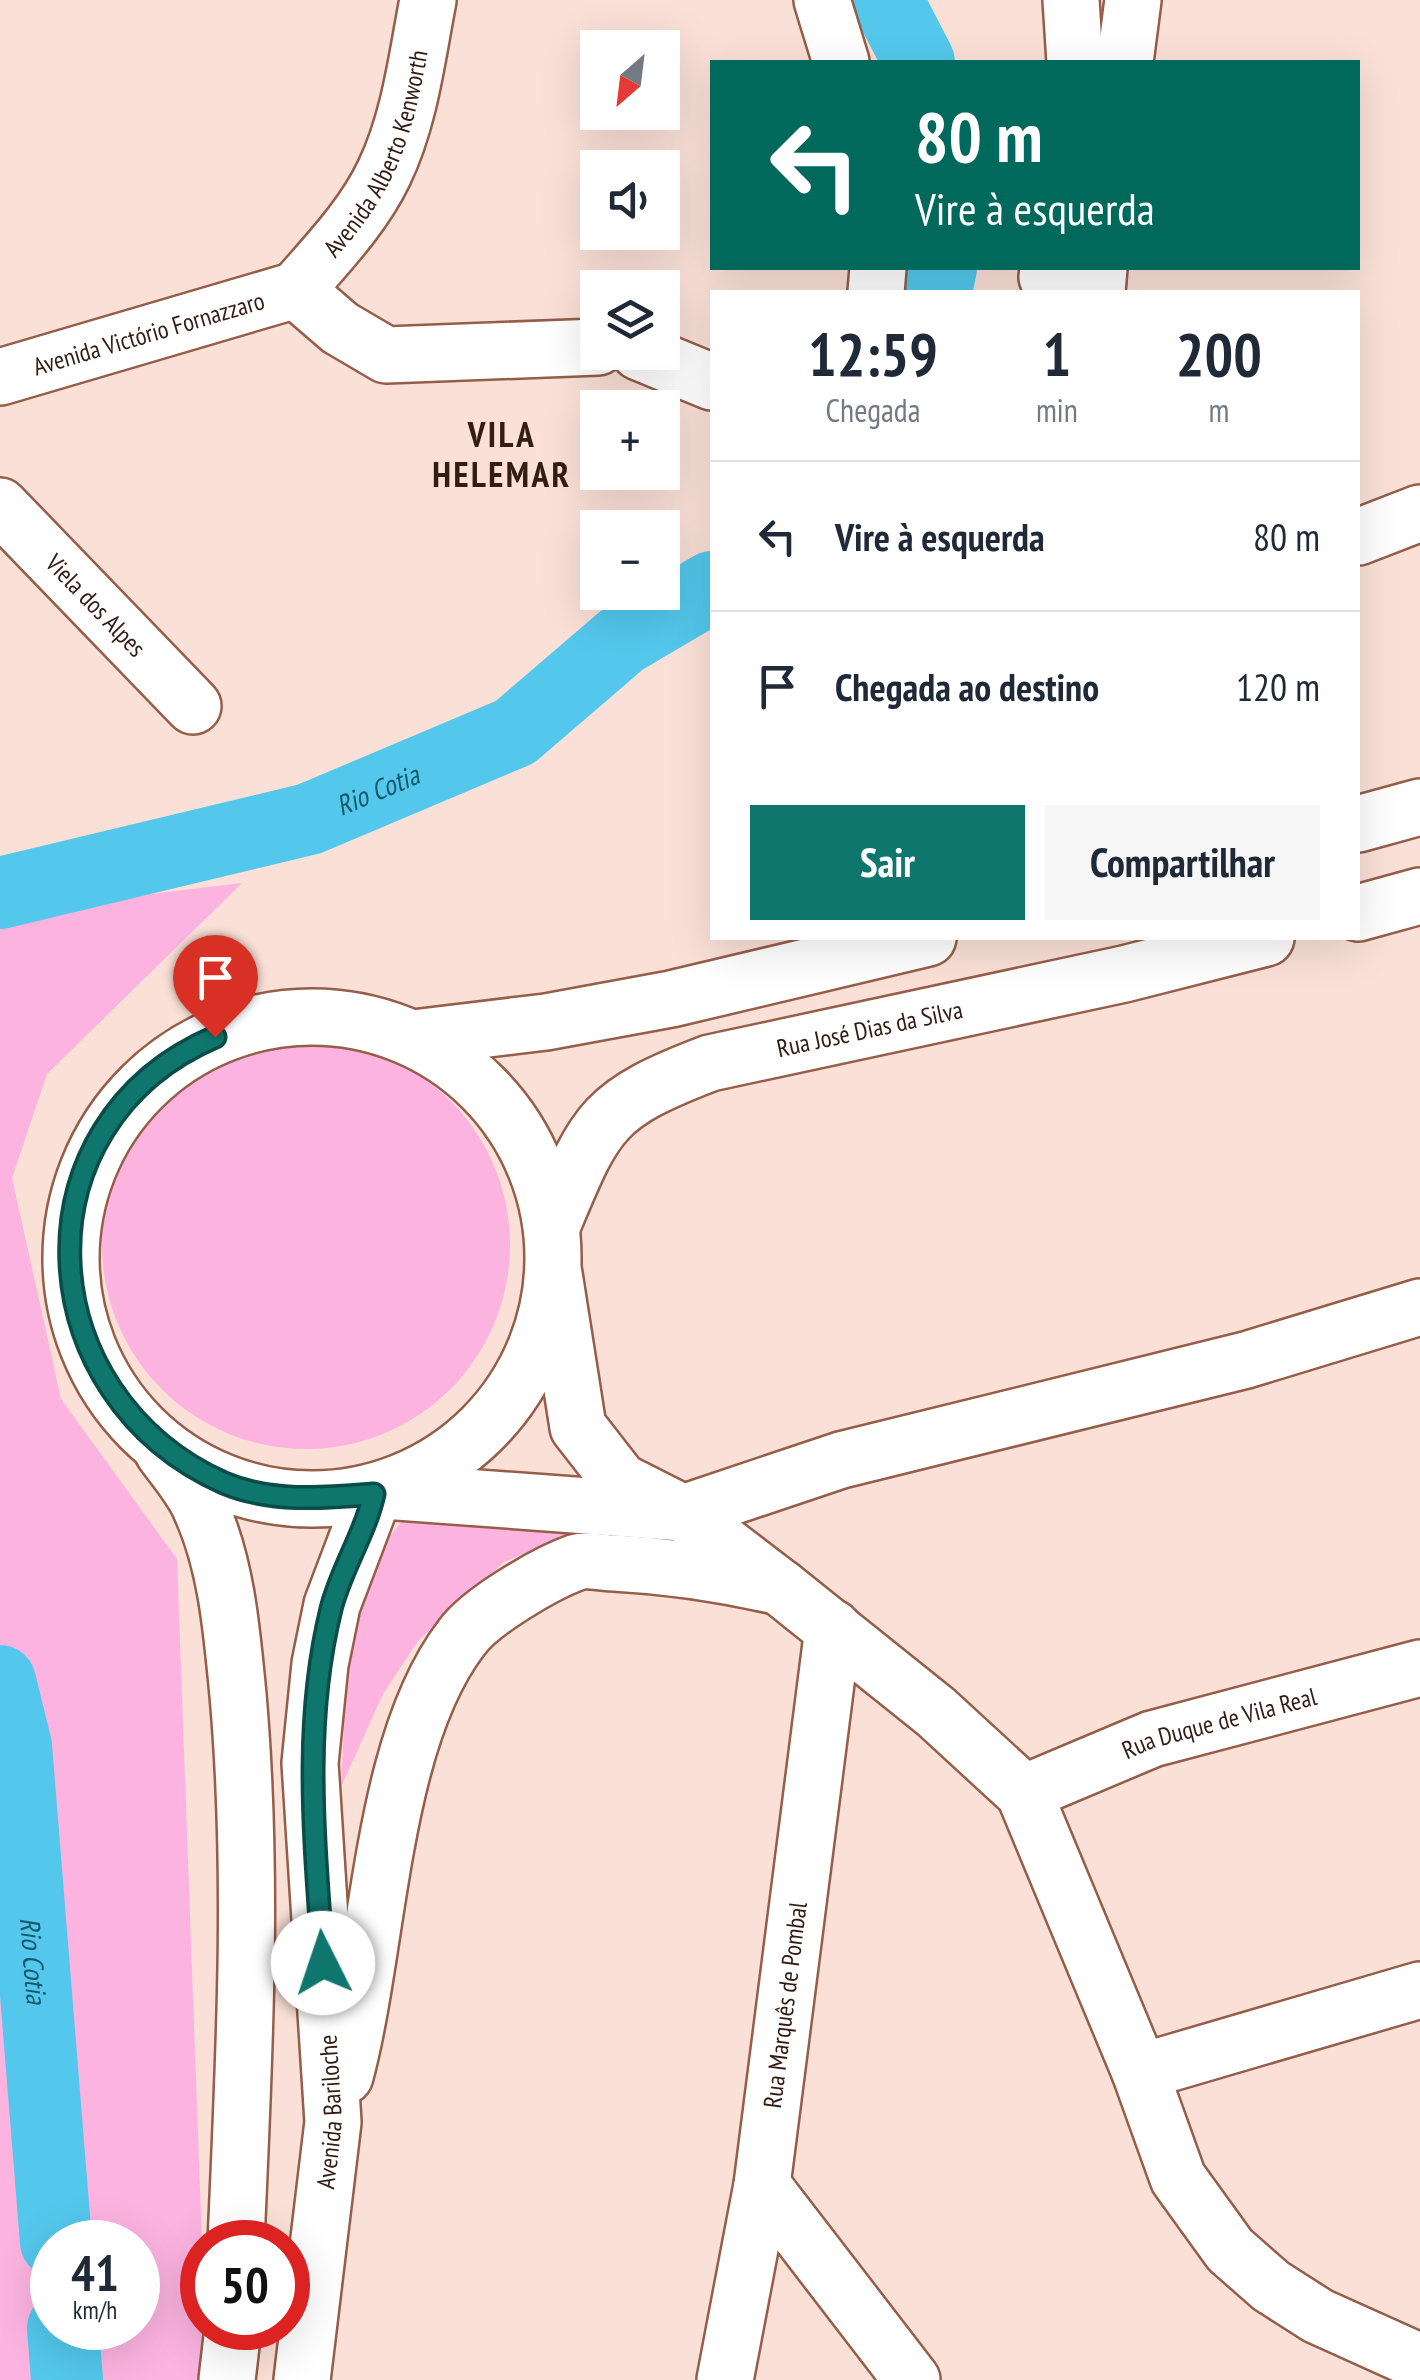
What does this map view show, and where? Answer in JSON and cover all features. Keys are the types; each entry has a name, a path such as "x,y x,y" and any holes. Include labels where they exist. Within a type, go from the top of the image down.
{"street":[{"name":"Avenida Alberto Kenworth","path":"296,290 351,228 384,172 407,107 428,0"},
{"path":"822,0 840,60"},
{"path":"1071,0 1076,60"},
{"path":"1125,60 1133,0"},
{"path":"296,290 340,328 386,355 580,349"},
{"name":"Avenida Victório Fornazzaro","path":"0,376 296,290"},
{"path":"680,369 710,381"},
{"name":"Viela dos Alpes","path":"0,506 193,706"},
{"path":"1360,535 1420,513"},
{"path":"1360,823 1420,806"},
{"path":"1360,912 1420,896"},
{"path":"413,1038 546,1022 671,1000 920,940"},
{"name":"Rua José Dias da Silva","path":"553,1250 589,1138 623,1103 652,1085 710,1064 1124,974 1258,940"},
{"path":"237,2220 246,1976 244,1780 222,1574 201,1508 159,1446 118,1404 88,1353 72,1297 69,1238 80,1181 105,1129 142,1084 188,1048 242,1026 300,1016 338,1018 413,1038 465,1071 507,1114 537,1168 578,1427 620,1480 684,1512 936,1712 1024,1793 1140,2072 1178,2178 1230,2250 1271,2286 1318,2316 1415,2364"},
{"path":"379,1492 433,1468 478,1434 514,1392 540,1342 553,1250"},
{"path":"159,1446 227,1484 304,1500 379,1492 684,1512 841,1460 1246,1360 1420,1306"},
{"name":"Avenida Bariloche","path":"302,2380 333,2122 310,1764 320,1664 332,1606 379,1492"},
{"path":"333,2122 363,2008 388,1837 407,1764 427,1699 463,1635 514,1595 579,1561 694,1568 780,1587"},
{"name":"Rua Marquês de Pombal","path":"725,2380 762,2185 833,1628"},
{"name":"Rua Duque de Vila Real","path":"1024,1793 1152,1740 1420,1668"},
{"path":"1140,2072 1420,1990"},
{"path":"762,2185 912,2380"},
{"path":"227,2380 230,2350"}],"shaded area":[{"path":"242,883 47,1074 12,1178 61,1399 177,1559 201,2220 180,2220 180,2350 206,2350 206,2354 196,2380 0,2380 0,912"},
{"path":"306,1041 346,1045 384,1057 419,1076 450,1101 475,1132 494,1167 506,1205 510,1245 506,1285 494,1323 475,1358 450,1389 419,1414 384,1433 346,1445 306,1449 266,1445 228,1433 193,1414 162,1389 137,1358 118,1323 106,1285 102,1245 106,1205 118,1167 137,1132 162,1101 193,1076 228,1057 266,1045"},
{"path":"407,1515 590,1527 504,1562 418,1641 383,1694 341,1787 347,1665 360,1573"}],"waterway":[{"name":"Rio Cotia","path":"887,0 918,60"},
{"name":"Rio Cotia","path":"936,290 941,270"},
{"name":"Rio Cotia","path":"0,893 309,819 515,732 622,640 710,588"},
{"name":"Rio Cotia","path":"0,1681 16,1746 54,2220"},
{"name":"Rio Cotia","path":"65,2350 67,2380"}],"district":[{"name":"VILA HELEMAR","path":"502,455"}],"route":[{"path":"215,1037 188,1048 142,1084 105,1129 80,1181 69,1238 72,1297 88,1353 118,1404 159,1446 227,1484 304,1500 374,1494 369,1516 332,1606 320,1664 310,1764 323,1963"}]}
